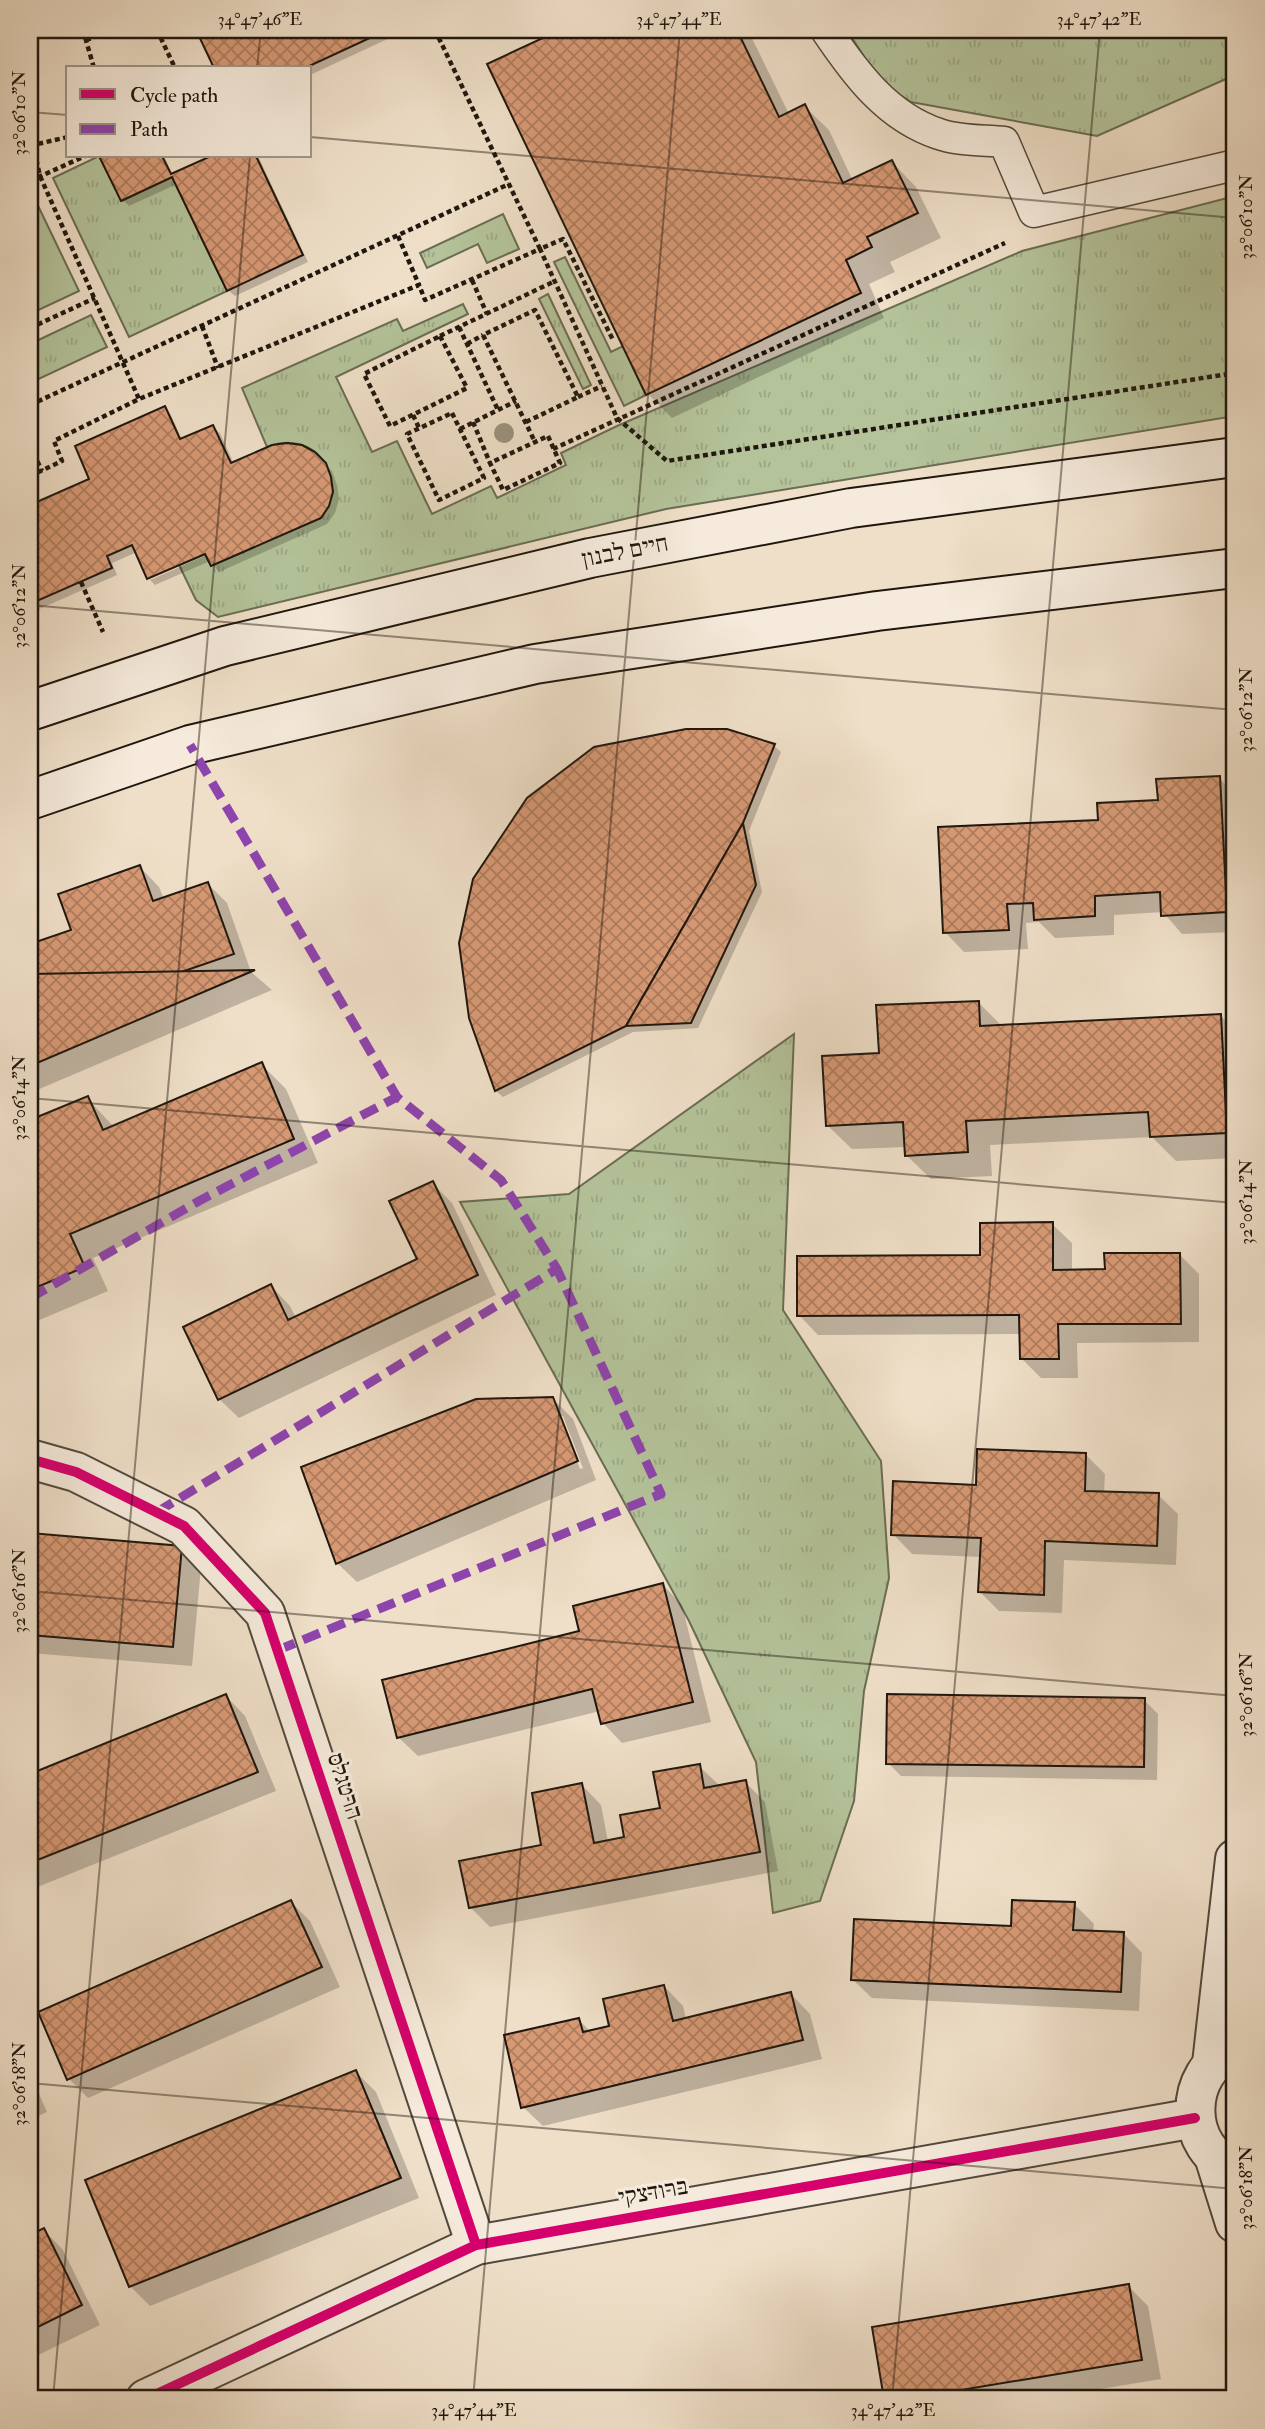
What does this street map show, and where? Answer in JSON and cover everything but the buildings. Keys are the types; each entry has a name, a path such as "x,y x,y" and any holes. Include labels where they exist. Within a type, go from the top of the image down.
{"main road":[{"name":"חיים לבנון","path":"30,711 225,646 590,558 851,508 1235,457"},
{"path":"30,800 190,746 535,664 877,611 1235,568"},
{"path":"1163,576 1235,589"},
{"name":"הרטגלס","path":"30,1460 76,1472 184,1526 265,1613 476,2245"},
{"path":"1235,1859 1224,2057 1201,2080 1195,2098 1195,2118 1201,2138 1225,2162 1235,2223"},
{"name":"ברודצקי","path":"146,2399 476,2245 1195,2118"}],"lane":[{"path":"826,30 849,65 877,97 910,121 941,135 1004,142 1034,212 1235,165"}],"path":[{"path":"83,30 93,66"},
{"path":"86,40 116,30"},
{"path":"157,30 173,66"},
{"path":"435,30 617,418 667,461 1235,373"},
{"path":"66,137 33,145 40,176 139,400"},
{"path":"30,181 80,158"},
{"path":"30,405 509,184"},
{"path":"553,449 1009,241 1034,212"},
{"path":"398,236 425,300 564,239 614,340"},
{"path":"472,280 487,314"},
{"path":"440,336 467,388 390,426 364,374 440,336 555,281"},
{"path":"30,476 62,461 54,441 139,400 419,285"},
{"path":"30,328 95,298"},
{"path":"467,344 535,310 578,397"},
{"path":"202,326 218,368"},
{"path":"459,327 498,410"},
{"path":"483,335 535,442"},
{"path":"526,422 603,386"},
{"path":"460,429 516,401"},
{"path":"452,414 484,478 439,500 407,435 419,428 452,414"},
{"path":"413,415 419,428"},
{"path":"473,422 490,463 503,490 560,463 548,436 490,463"},
{"path":"30,446 42,471"},
{"path":"81,582 103,632"}],"green space":[{"path":"847,30 1235,30 1235,75 1097,136 911,102 881,83"},
{"path":"100,158 122,201 172,177 227,291 129,337 53,178"},
{"path":"30,189 79,291 30,314"},
{"path":"1235,196 1235,416 666,509 218,617 196,600 179,565 205,554 211,566 321,518 329,502 331,487 323,460 313,450 300,444 284,443 267,447 242,388 397,319 403,331 463,304 468,314 336,377 372,452 397,441 432,514 491,486 497,498 566,465 561,453 617,426 1022,251"},
{"path":"503,214 519,249 487,263 478,244 427,268 420,253"},
{"path":"565,257 611,352 623,346 646,395 624,406 554,262"},
{"path":"548,294 591,385 583,389 539,299"},
{"path":"91,315 107,347 30,383 30,344"},
{"path":"794,1034 783,1310 881,1461 889,1578 864,1691 854,1801 820,1901 773,1913 756,1762 689,1621 460,1202 569,1194"}],"marked path":[{"path":"157,1512 557,1269 501,1180 397,1097 190,745"},
{"path":"30,1298 199,1201 397,1097"},
{"path":"278,1650 661,1494 557,1269"}],"cycle path":[{"path":"30,1459 76,1472 184,1526 265,1613 476,2245"},
{"path":"146,2399 476,2245 1195,2118"}]}
